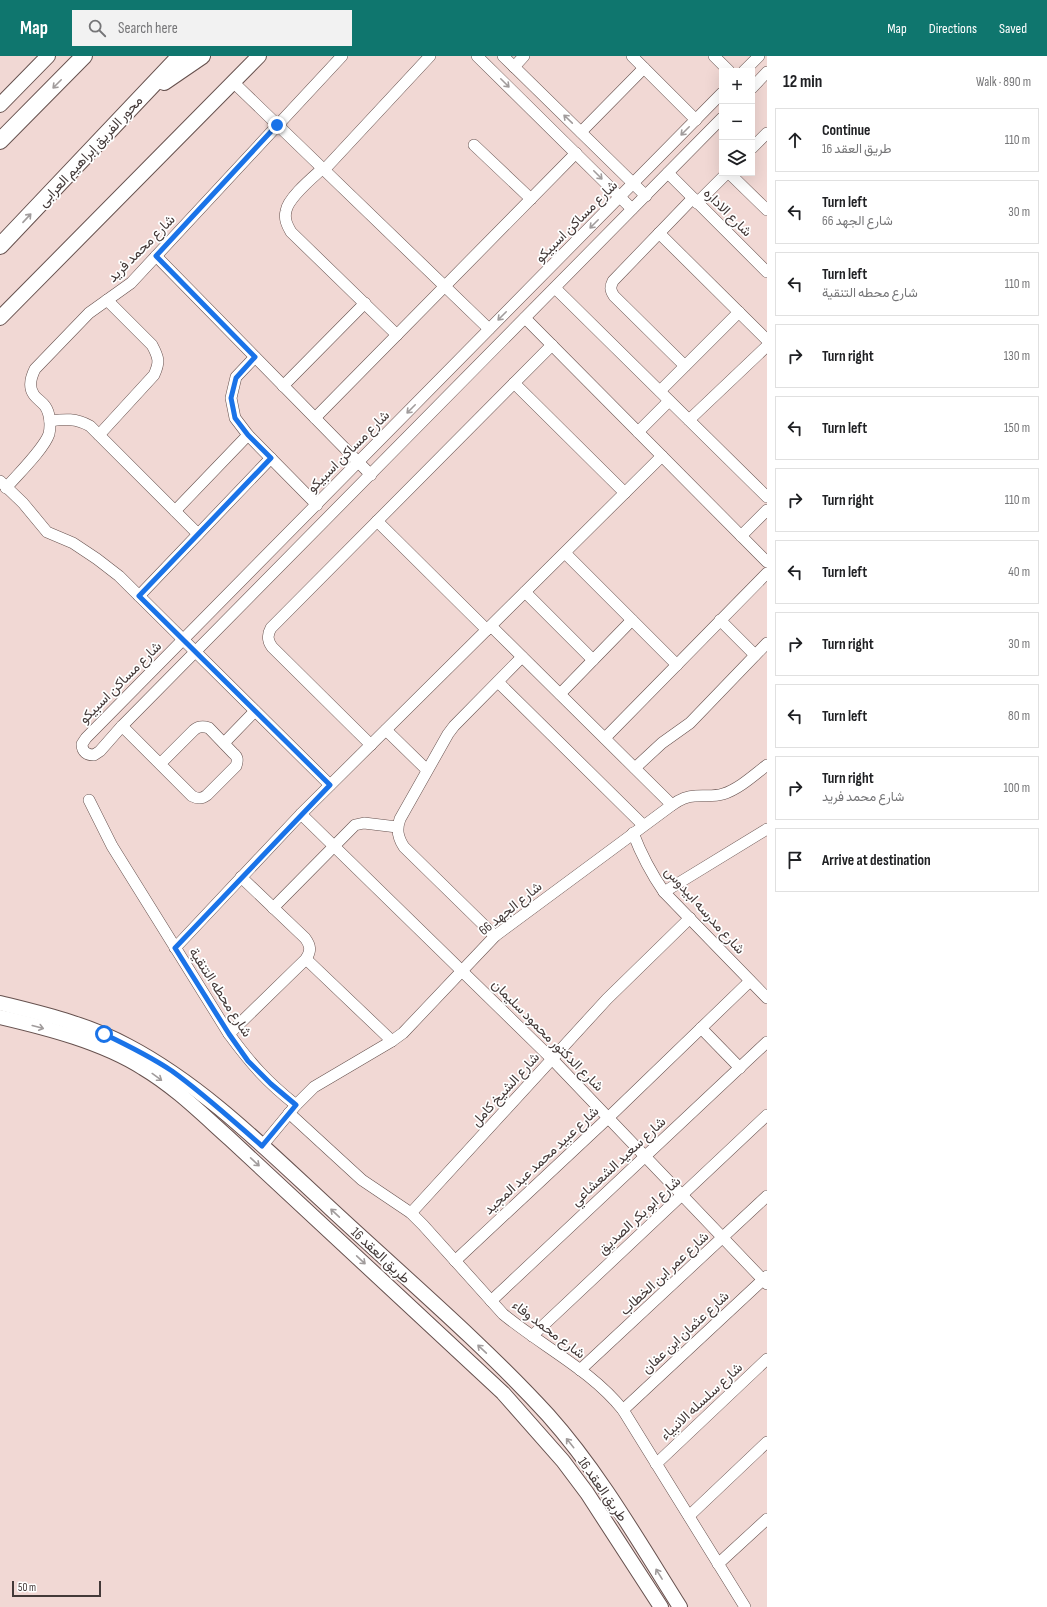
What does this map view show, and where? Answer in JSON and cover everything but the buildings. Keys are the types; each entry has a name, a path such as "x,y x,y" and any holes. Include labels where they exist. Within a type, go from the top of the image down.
{"main road":[{"path":"0,141 84,56"},
{"name":"محور الفريق إبراهيم العرابى","path":"0,246 180,56"},
{"path":"135,103 202,56"}],"street":[{"path":"0,105 48,56"},
{"path":"0,318 259,56"},
{"name":"شارع محمد فريد","path":"50,421 46,407 34,395 31,386 31,377 35,369 89,313 131,283 342,56"},
{"path":"397,335 291,232 286,222 286,210 291,200 323,169 430,56"},
{"path":"477,56 632,209"},
{"path":"503,56 646,196"},
{"path":"514,67 524,56"},
{"path":"632,56 696,120"},
{"path":"714,56 726,68"},
{"path":"747,68 759,56"},
{"path":"581,132 644,68"},
{"path":"755,85 767,72"},
{"path":"233,82 489,330"},
{"name":"شارع مساكن اسبيكو","path":"719,96 84,740 82,748 84,752 90,755 98,754 122,726 719,121"},
{"path":"755,145 767,133"},
{"path":"474,145 531,199"},
{"path":"315,418 576,153"},
{"name":"شارع الاداره","path":"668,173 767,272"},
{"path":"685,366 611,291 610,286 659,233 724,176"},
{"path":"731,176 767,210"},
{"path":"659,233 767,340"},
{"path":"156,256 371,474"},
{"path":"555,288 767,497"},
{"path":"99,434 154,375 158,365 158,355 152,346 107,300"},
{"path":"283,386 365,303"},
{"path":"660,391 739,312"},
{"path":"525,318 767,562"},
{"path":"371,745 272,647 268,641 268,634 271,628 377,520 552,345"},
{"path":"689,420 767,346"},
{"path":"255,357 236,378 231,398 235,418 248,435 317,504"},
{"path":"514,383 625,493"},
{"path":"638,432 669,401"},
{"path":"198,534 99,434 90,426 81,421 70,419 50,421 49,434 42,446 3,484 23,503 47,532 73,544 97,559 119,576 330,785"},
{"path":"175,511 248,435"},
{"path":"175,948 330,785 662,456"},
{"path":"139,596 271,458"},
{"path":"742,536 767,510"},
{"path":"377,520 489,628 522,657 672,804"},
{"path":"565,553 677,665"},
{"path":"605,738 767,573"},
{"path":"524,592 593,660"},
{"path":"560,694 632,620"},
{"path":"635,768 662,743 690,723 763,651 720,620"},
{"path":"495,936 404,847 400,841 397,827 427,770 454,726 522,657"},
{"path":"498,682 643,825"},
{"path":"224,743 255,711"},
{"path":"122,726 160,764 192,796 197,798 202,798 207,795 236,766 238,761 237,756 209,728 198,726 160,764"},
{"path":"386,730 427,770"},
{"name":"شارع الجهد 66","path":"262,1146 293,1109 319,1084 392,1041 413,1024 495,936 672,804 682,798 694,796 716,796 725,793 767,765"},
{"name":"شارع محطه التنقية","path":"89,800 112,846 229,1034 248,1061 293,1109"},
{"name":"شارع الدكتور محمود سليمان","path":"302,814 552,1059 723,1238 766,1280"},
{"path":"273,908 355,825 359,823 397,827"},
{"path":"664,892 767,829"},
{"name":"شارع مدرسه ابيدوس","path":"633,833 641,854 664,892 767,998"},
{"path":"229,1034 306,959 310,952 310,944 305,938 241,877"},
{"name":"شارع الشيخ كامل","path":"411,1213 607,999 690,918"},
{"path":"306,959 392,1041"},
{"name":"شارع عبيد محمد عبد المجيد","path":"455,1261 608,1118 750,981"},
{"name":"طريق العقد 16","path":"0,1003 77,1024 128,1045 171,1071 203,1095 262,1146 485,1352 548,1416 577,1452 617,1508 680,1607"},
{"name":"طريق العقد 16","path":"0,1017 52,1030 126,1058 157,1078 190,1103 503,1393 563,1461 587,1493 661,1607"},
{"path":"702,1028 740,1068"},
{"name":"شارع سعيد الشعشاعي","path":"490,1301 767,1042"},
{"name":"شارع محمد وفاء","path":"293,1109 362,1180 411,1213 503,1314 596,1382 610,1395 623,1410 745,1607"},
{"name":"شارع ابو بكر الصديق","path":"532,1336 767,1115"},
{"name":"شارع عمر ابن الخطاب","path":"580,1370 767,1196"},
{"name":"شارع عثمان ابن عفان","path":"623,1410 766,1280"},
{"name":"شارع سلسله الانبياء","path":"656,1464 767,1359"},
{"path":"688,1516 767,1442"},
{"path":"718,1564 767,1520"}],"route":[{"path":"104,1034 128,1045 171,1071 203,1095 262,1146 296,1105 271,1084 248,1061 229,1034 175,948 330,785 139,596 271,458 248,435 235,418 231,398 236,378 255,357 156,256 277,125"}]}
